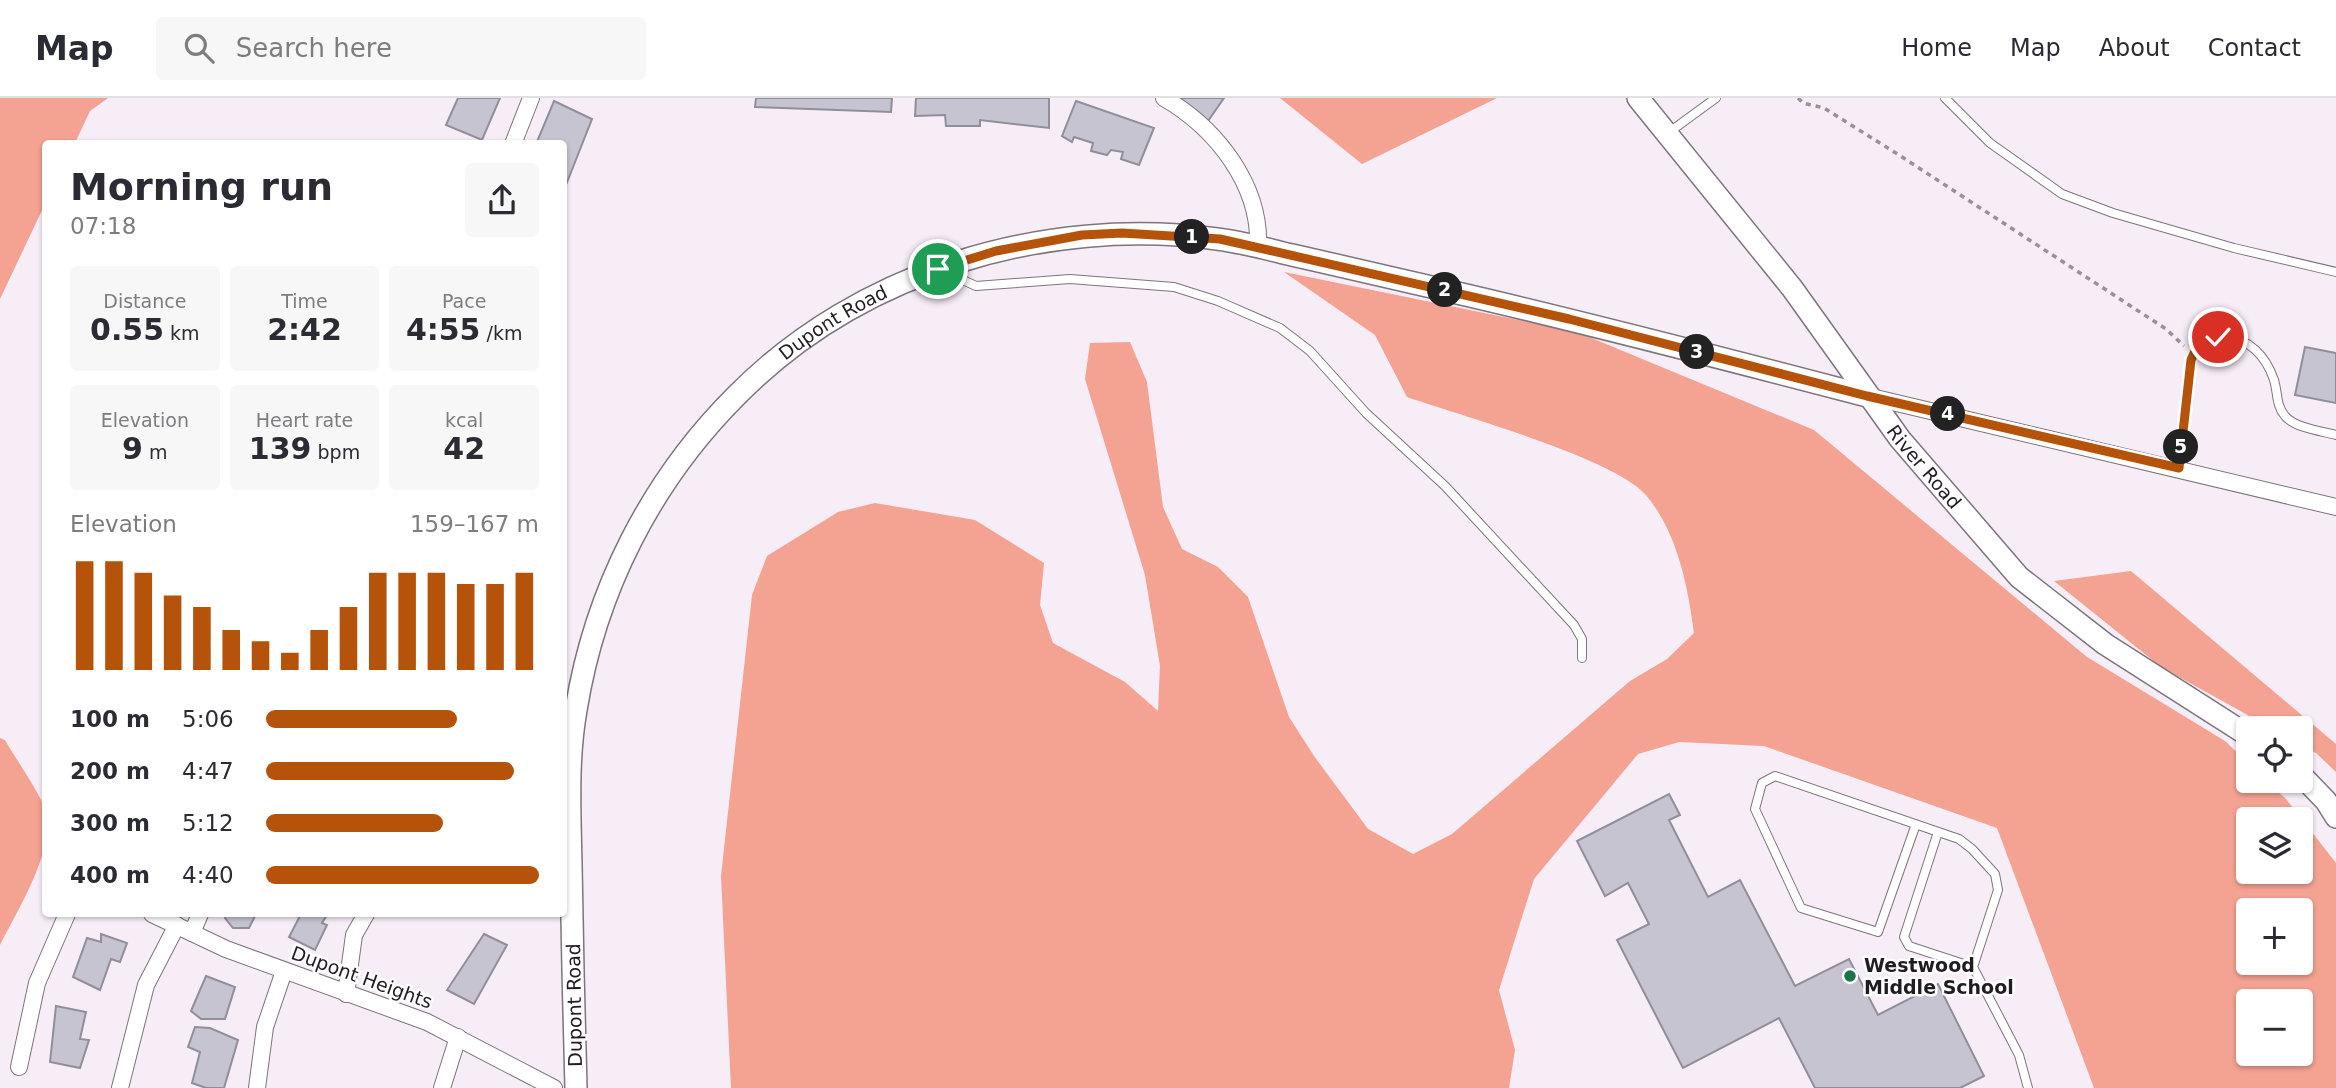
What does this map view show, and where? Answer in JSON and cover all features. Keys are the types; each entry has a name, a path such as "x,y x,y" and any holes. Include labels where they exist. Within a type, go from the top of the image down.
{"street":[{"path":"515,140 531,98"},
{"path":"1164,98 1190,115 1229,157 1255,207 1259,225 1258,247"},
{"name":"River Road","path":"1638,98 1792,288 1867,396 2019,577 2105,644 2236,728"},
{"name":"Dupont Road","path":"576,1088 571,754 583,671 597,621 618,569 669,472 705,427 760,371 846,311 938,269 996,251 1082,235 1170,235 1220,239 1569,319 1867,396"},
{"path":"1867,396 2336,507"},
{"path":"2313,787 2336,817"},
{"path":"19,1067 37,983 66,917"},
{"name":"Dupont Heights","path":"158,917 284,971 427,1022 554,1088"},
{"path":"120,1088 146,985 184,929 197,917"},
{"path":"346,994 355,935 364,917"},
{"path":"257,1088 265,1027 284,971"},
{"path":"442,1088 458,1037"}],"lane":[{"path":"1667,134 1716,98"},
{"path":"1945,98 1990,143 2062,194 2090,206 2187,235 2336,272"},
{"path":"938,269 976,286 1070,279 1174,287 1218,300 1280,328 1310,351 1366,413 1445,486 1574,625 1582,639 1582,658"},
{"path":"2179,468 2193,355 2197,347 2218,337 2240,337 2259,353 2273,379 2279,407 2287,419 2336,435"},
{"path":"1916,824 1878,932 1801,908 1755,809 1762,783 1775,776 1916,824 1959,839 1995,874 1998,890 1973,967"},
{"path":"1938,832 1904,937 1909,946 1973,967 2019,1055 2028,1088"}],"path":[{"path":"1798,98 1803,103 1824,108 1899,155 2166,329 2193,355"}],"shaded area":[{"path":"0,98 108,98 90,111 76,140 42,140 42,210 0,299"},
{"path":"1280,98 1497,98 1362,164"},
{"path":"1284,272 1577,332 1814,430 2087,657 2225,741 2236,752 2236,793 2279,793 2286,799 2292,807 2236,807 2236,884 2313,884 2313,834 2336,863 2336,1088 2094,1088 1997,828 1764,746 1679,742 1638,754 1534,879 1499,990 1515,1050 1509,1088 731,1088 721,876 752,595 767,556 838,512 875,503 975,520 1044,563 1040,605 1053,643 1125,682 1158,711 1160,666 1145,575 1085,379 1090,343 1130,342 1147,382 1163,507 1182,549 1218,567 1248,597 1289,717 1314,756 1368,829 1413,854 1452,834 1630,681 1667,659 1694,633 1684,578 1673,542 1656,509 1645,494 1628,480 1569,452 1407,397 1375,335"},
{"path":"2131,571 2303,716 2249,716 2161,667 2054,581"},
{"path":"2313,725 2336,744 2336,772 2313,751"},
{"path":"0,738 5,740 42,803 42,855 33,880 0,945"}],"building":[{"path":"458,98 500,98 482,140 446,125"},
{"path":"756,98 892,98 891,112 755,107"},
{"path":"916,98 1049,98 1049,128 980,120 980,126 946,126 945,115 915,116"},
{"path":"1178,98 1224,98 1208,121"},
{"path":"554,101 592,119 567,182 567,140 538,140"},
{"path":"1076,101 1154,128 1139,165 1121,159 1123,152 1111,150 1107,155 1091,151 1093,143 1074,137 1072,142 1062,136"},
{"path":"2305,347 2336,353 2336,403 2295,395"},
{"path":"1669,794 1680,815 1669,820 1708,897 1740,880 1795,986 1849,959 1878,1015 1938,984 1984,1076 1960,1088 1815,1088 1779,1018 1683,1068 1617,940 1649,924 1628,883 1605,896 1577,841"},
{"path":"254,917 249,928 233,928 225,918"},
{"path":"299,917 326,917 322,923 327,925 315,950 289,937"},
{"path":"101,934 127,943 120,962 111,959 100,990 73,977 87,938 101,942"},
{"path":"484,934 507,945 474,1004 447,990"},
{"path":"206,976 235,987 225,1019 201,1019 191,1011"},
{"path":"56,1006 86,1012 80,1039 89,1040 80,1068 50,1062"},
{"path":"195,1027 210,1028 238,1040 224,1088 206,1088 192,1083 200,1052 188,1047"}],"place":[{"name":"Westwood Middle School","path":"1850,976"}],"route":[{"path":"938,269 996,251 1082,235 1122,233 1220,239 1569,319 1867,396 2179,468 2191,360 2197,347 2218,337"}]}
